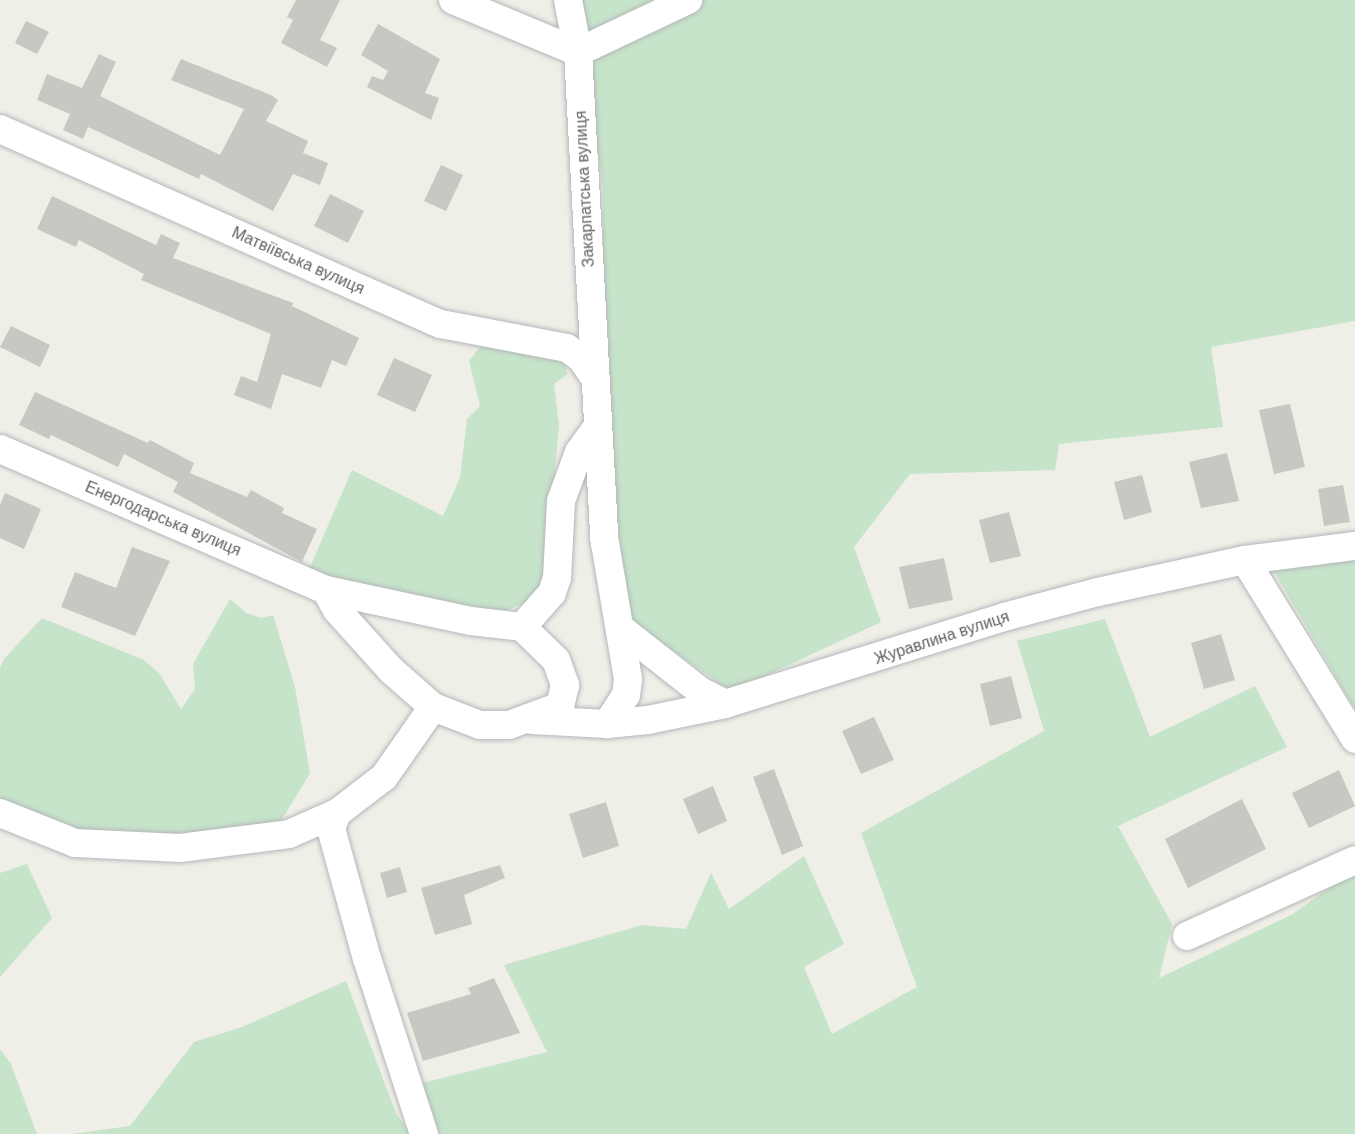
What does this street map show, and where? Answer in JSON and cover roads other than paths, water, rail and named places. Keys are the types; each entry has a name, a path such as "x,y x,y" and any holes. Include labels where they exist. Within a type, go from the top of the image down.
{"street":[{"path":"453,0 578,52 688,0"},
{"name":"Закарпатська вулиця","path":"568,0 578,52 605,543 620,628 626,695 607,724"},
{"name":"Матвіївська вулиця","path":"0,129 441,324 567,348 581,358 595,378"},
{"path":"326,590 337,610 391,670 433,707 480,725 509,725 529,720 560,706 565,685 556,660 522,627 552,593 557,578 561,501 579,452 598,426"},
{"name":"Енергодарська вулиця","path":"0,449 326,590 471,621 522,627"},
{"name":"Журавлина вулиця","path":"529,720 607,724 648,720 725,704 1004,617 1245,560 1355,546"},
{"path":"1245,560 1355,739"},
{"path":"620,628 700,691 725,704"},
{"path":"0,813 75,843 180,848 290,834 337,813 384,777 433,707"},
{"path":"337,813 331,828 336,855 424,1134"},
{"path":"1188,936 1355,860"}]}
